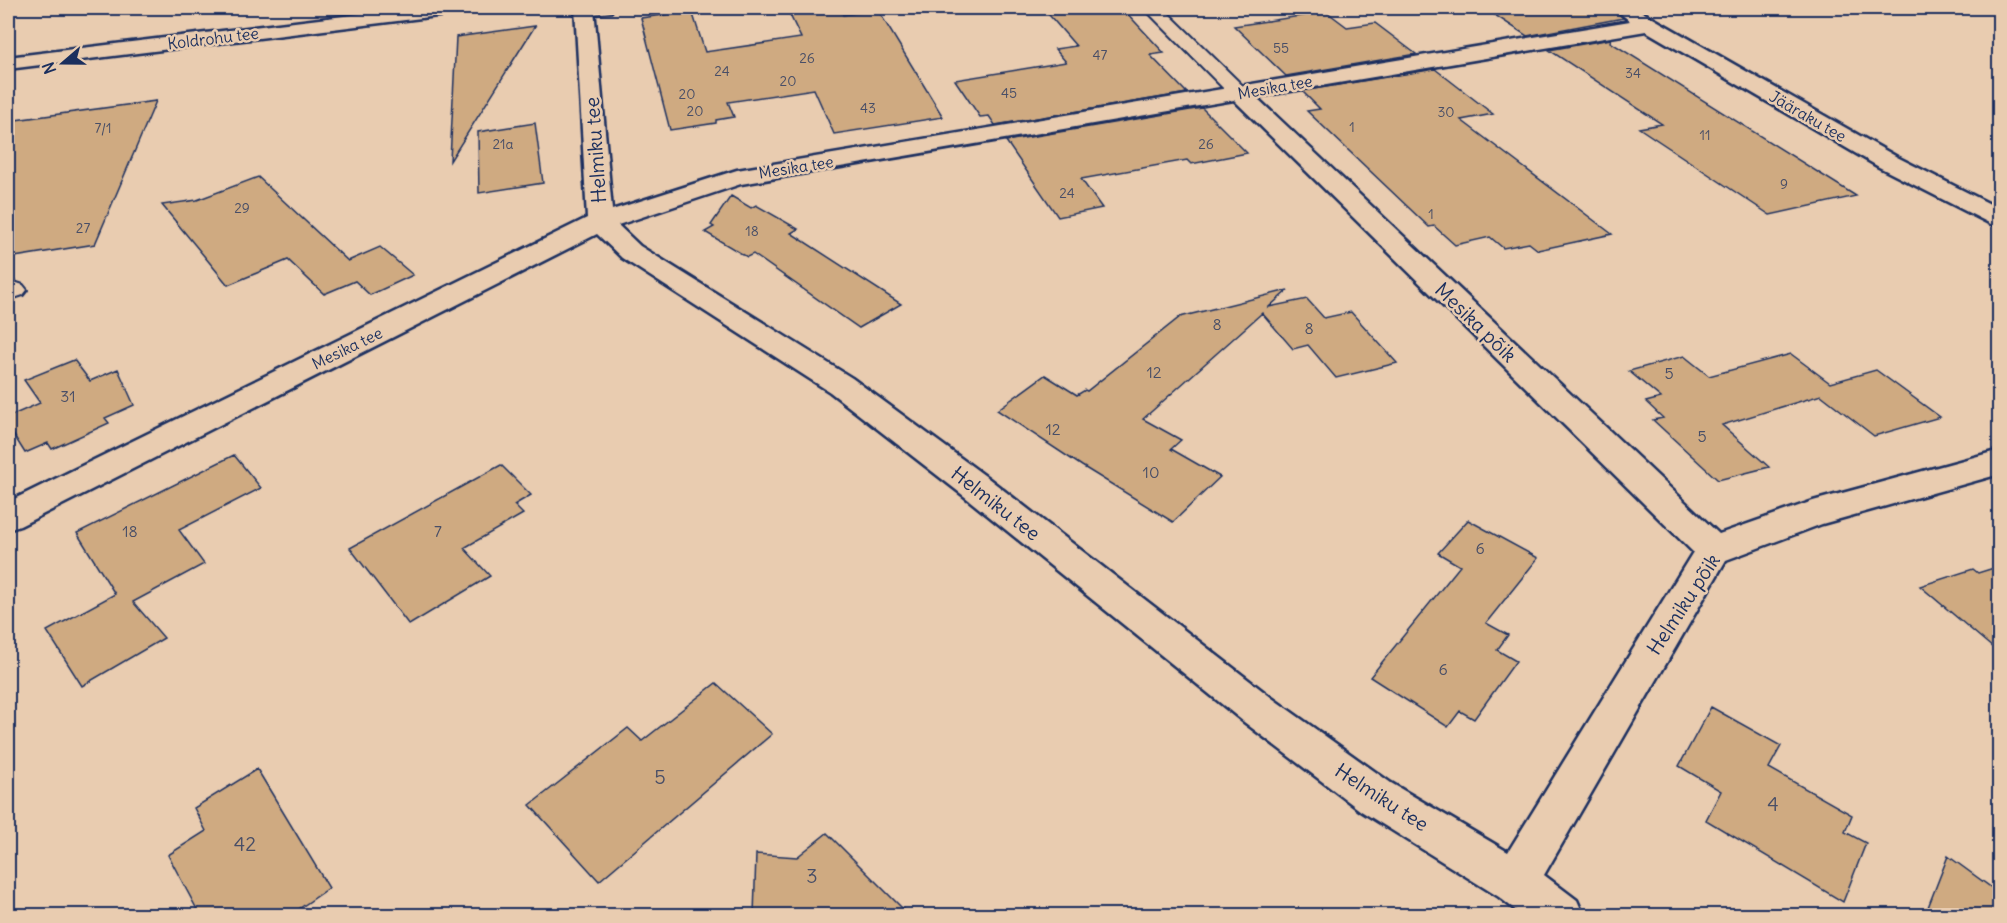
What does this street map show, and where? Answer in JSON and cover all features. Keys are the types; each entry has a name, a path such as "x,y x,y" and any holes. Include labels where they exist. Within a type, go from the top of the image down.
{"street":[{"name":"Koldrohu tee","path":"8,63 454,8"},
{"name":"Helmiku tee","path":"591,8 600,222 631,252 841,384 976,487 1258,710 1376,798 1515,880 1561,915"},
{"name":"Jääraku tee","path":"1620,8 1888,162 2000,219"},
{"name":"Mesika tee","path":"8,517 600,222 737,177 1649,24"},
{"name":"Mesika põik","path":"1239,93 1713,550"},
{"name":"Helmiku põik","path":"1515,880 1713,550 1813,514 2000,462"}],"lane":[{"path":"1153,8 1239,93"}],"building":[{"path":"839,8 843,15 878,10 943,117 834,134 814,89 728,102 734,117 716,120 716,123 670,130 641,18 692,11 705,52 801,38 790,15"},
{"path":"1043,8 1122,8 1164,53 1150,55 1187,93 995,125 989,116 980,117 955,80 1066,62 1055,49 1076,46"},
{"path":"1484,8 1622,8 1618,13 1623,18 1527,36"},
{"path":"1327,12 1347,27 1375,23 1416,54 1286,76 1234,26"},
{"path":"535,26 450,161 456,37"},
{"path":"1611,39 1610,42 1856,196 1770,215 1639,128 1662,124 1549,50"},
{"path":"1435,69 1493,114 1461,120 1612,234 1538,250 1529,243 1503,248 1490,237 1455,245 1434,226 1429,227 1307,111 1320,109 1302,91"},
{"path":"156,101 95,244 8,258 8,121"},
{"path":"1202,108 1247,153 1191,164 1187,160 1081,179 1102,208 1058,217 1006,141"},
{"path":"535,123 543,183 479,193 478,132"},
{"path":"258,177 348,261 380,247 413,275 370,295 355,281 324,294 288,260 228,285 162,205 197,200"},
{"path":"731,196 751,208 756,205 798,229 791,233 901,304 859,328 753,254 747,257 705,232 714,227 711,225"},
{"path":"1288,290 1269,307 1307,299 1324,318 1351,312 1397,363 1336,378 1308,345 1293,349 1262,313 1143,419 1181,440 1171,449 1220,477 1173,522 997,410 1045,375 1077,395 1087,391 1180,317"},
{"path":"1791,354 1830,383 1876,370 1940,417 1874,436 1821,395 1722,425 1769,467 1718,480 1653,420 1663,418 1646,402 1661,398 1629,371 1684,356 1709,376"},
{"path":"74,360 90,381 118,369 134,405 105,418 109,423 52,449 48,443 25,453 8,426 8,417 40,403 24,380"},
{"path":"234,455 261,488 179,530 204,564 133,602 164,638 82,686 47,631 115,594 77,533"},
{"path":"501,465 531,495 514,505 523,514 464,548 490,576 409,625 350,548"},
{"path":"1468,520 1538,558 1486,623 1508,635 1497,650 1516,661 1474,719 1460,711 1448,727 1370,677 1460,566 1438,553"},
{"path":"2000,566 2000,654 1920,586 1973,569 1978,573"},
{"path":"716,683 772,734 599,881 530,805 628,728 642,741"},
{"path":"1711,707 1781,746 1769,768 1852,815 1845,832 1866,843 1843,902 1706,820 1721,791 1679,766"},
{"path":"257,769 329,888 290,915 200,915 168,855 206,831 194,808"},
{"path":"827,833 909,915 754,915 756,854 797,857"},
{"path":"1948,856 2000,894 2000,915 1925,915"}]}
